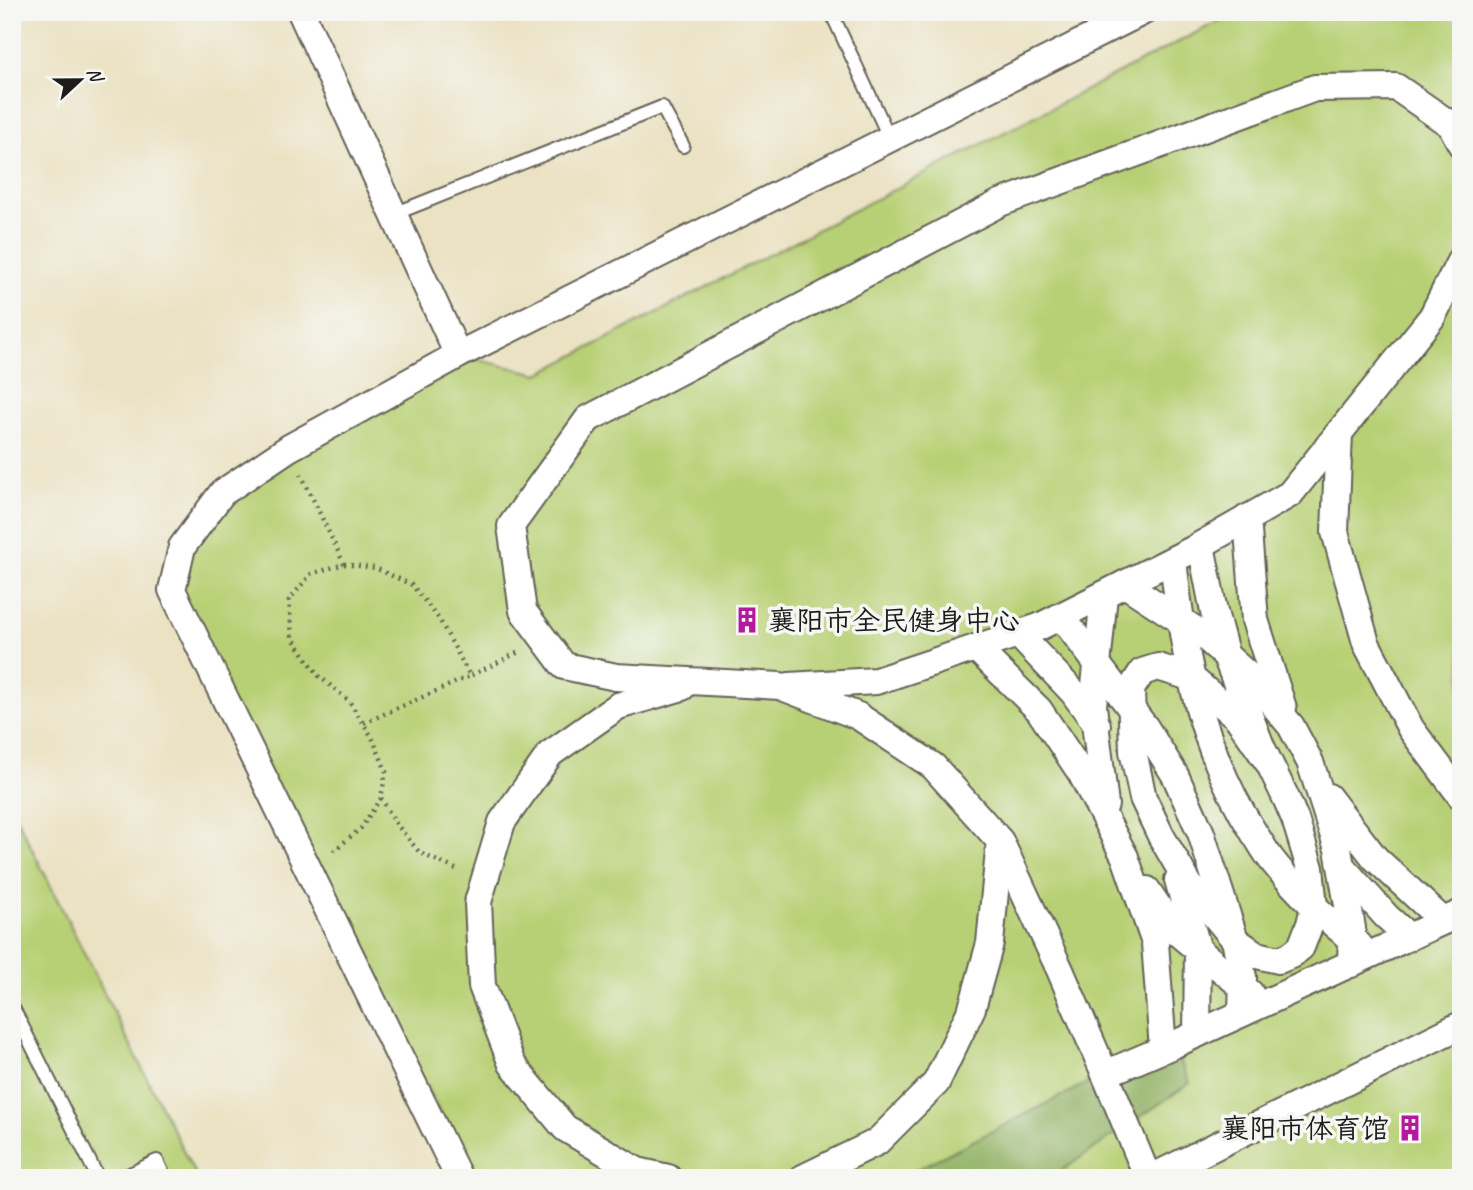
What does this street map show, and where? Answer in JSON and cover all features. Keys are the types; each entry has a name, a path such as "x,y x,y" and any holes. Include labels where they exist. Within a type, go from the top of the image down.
{"street":[{"path":"301,12 458,355"},
{"path":"459,1178 172,590 182,547 222,493 289,448 458,355 1142,12"},
{"path":"1461,145 1451,125 1396,87 1315,88 1000,203 588,419 511,526 523,611 564,666 616,677 780,686 876,681 1039,628 1173,560 1290,494 1432,317 1455,285 1461,259"},
{"path":"1339,433 1335,532 1366,643 1411,729 1461,796"},
{"path":"1105,1074 1197,1034 1249,1002 1358,952 1409,937 1452,918 1375,859 1330,800 1284,713 1255,620 1247,519"},
{"path":"1161,836 1190,886 1235,940 1257,955 1279,960 1301,947 1314,907 1310,868 1295,819 1268,762 1226,656 1201,545"},
{"path":"1173,560 1190,677 1211,748 1237,806 1273,863 1358,952"},
{"path":"1115,589 1180,620 1202,635 1252,679 1291,726"},
{"path":"1107,822 1093,706 1097,664 1115,589"},
{"path":"1061,616 1145,727 1175,775 1201,833 1235,940 1249,1002"},
{"path":"1018,634 1073,692 1095,722 1138,787 1161,836 1181,886 1198,950 1197,1034"},
{"path":"976,648 1039,710 1081,773 1125,857 1173,929 1198,950 1249,1002"},
{"path":"1143,797 1133,751 1131,689 1142,672 1158,667 1190,677 1237,717 1268,762"},
{"path":"668,1178 637,1171 565,1128 512,1064 482,986 478,902 502,822 550,754 618,706 697,682"},
{"path":"780,686 858,716 933,765 1000,841 1060,970 1149,1178 1461,1025"},
{"path":"1310,762 1338,849 1358,952"},
{"path":"1286,798 1386,916 1409,937"},
{"path":"803,1178 877,1142 936,1083 972,1007 990,943 1000,841"},
{"path":"1125,857 1155,943 1163,1049"}],"lane":[{"path":"831,12 890,139"},
{"path":"394,214 662,107 683,146"},
{"path":"12,1006 98,1178"},
{"path":"122,1178 157,1161 165,1178"}],"path":[{"path":"289,448 344,564"},
{"path":"309,871 361,828 381,798 386,771 372,737 349,701 319,676 292,637 289,600 312,574 344,564 375,568 412,585 439,620 470,676"},
{"path":"363,723 545,640"},
{"path":"381,798 397,825 420,853 484,882"}],"green space":[{"path":"1236,12 1461,12 1461,1178 473,1178 172,590 222,493 458,355 539,374"},
{"path":"12,809 197,1178 12,1178"},
{"path":"1173,1045 1190,1083 1051,1178 900,1178 1105,1074"}],"place":[{"name":"襄阳市全民健身中心","path":"747,620"},
{"name":"襄阳市体育馆","path":"1410,1128"}]}
